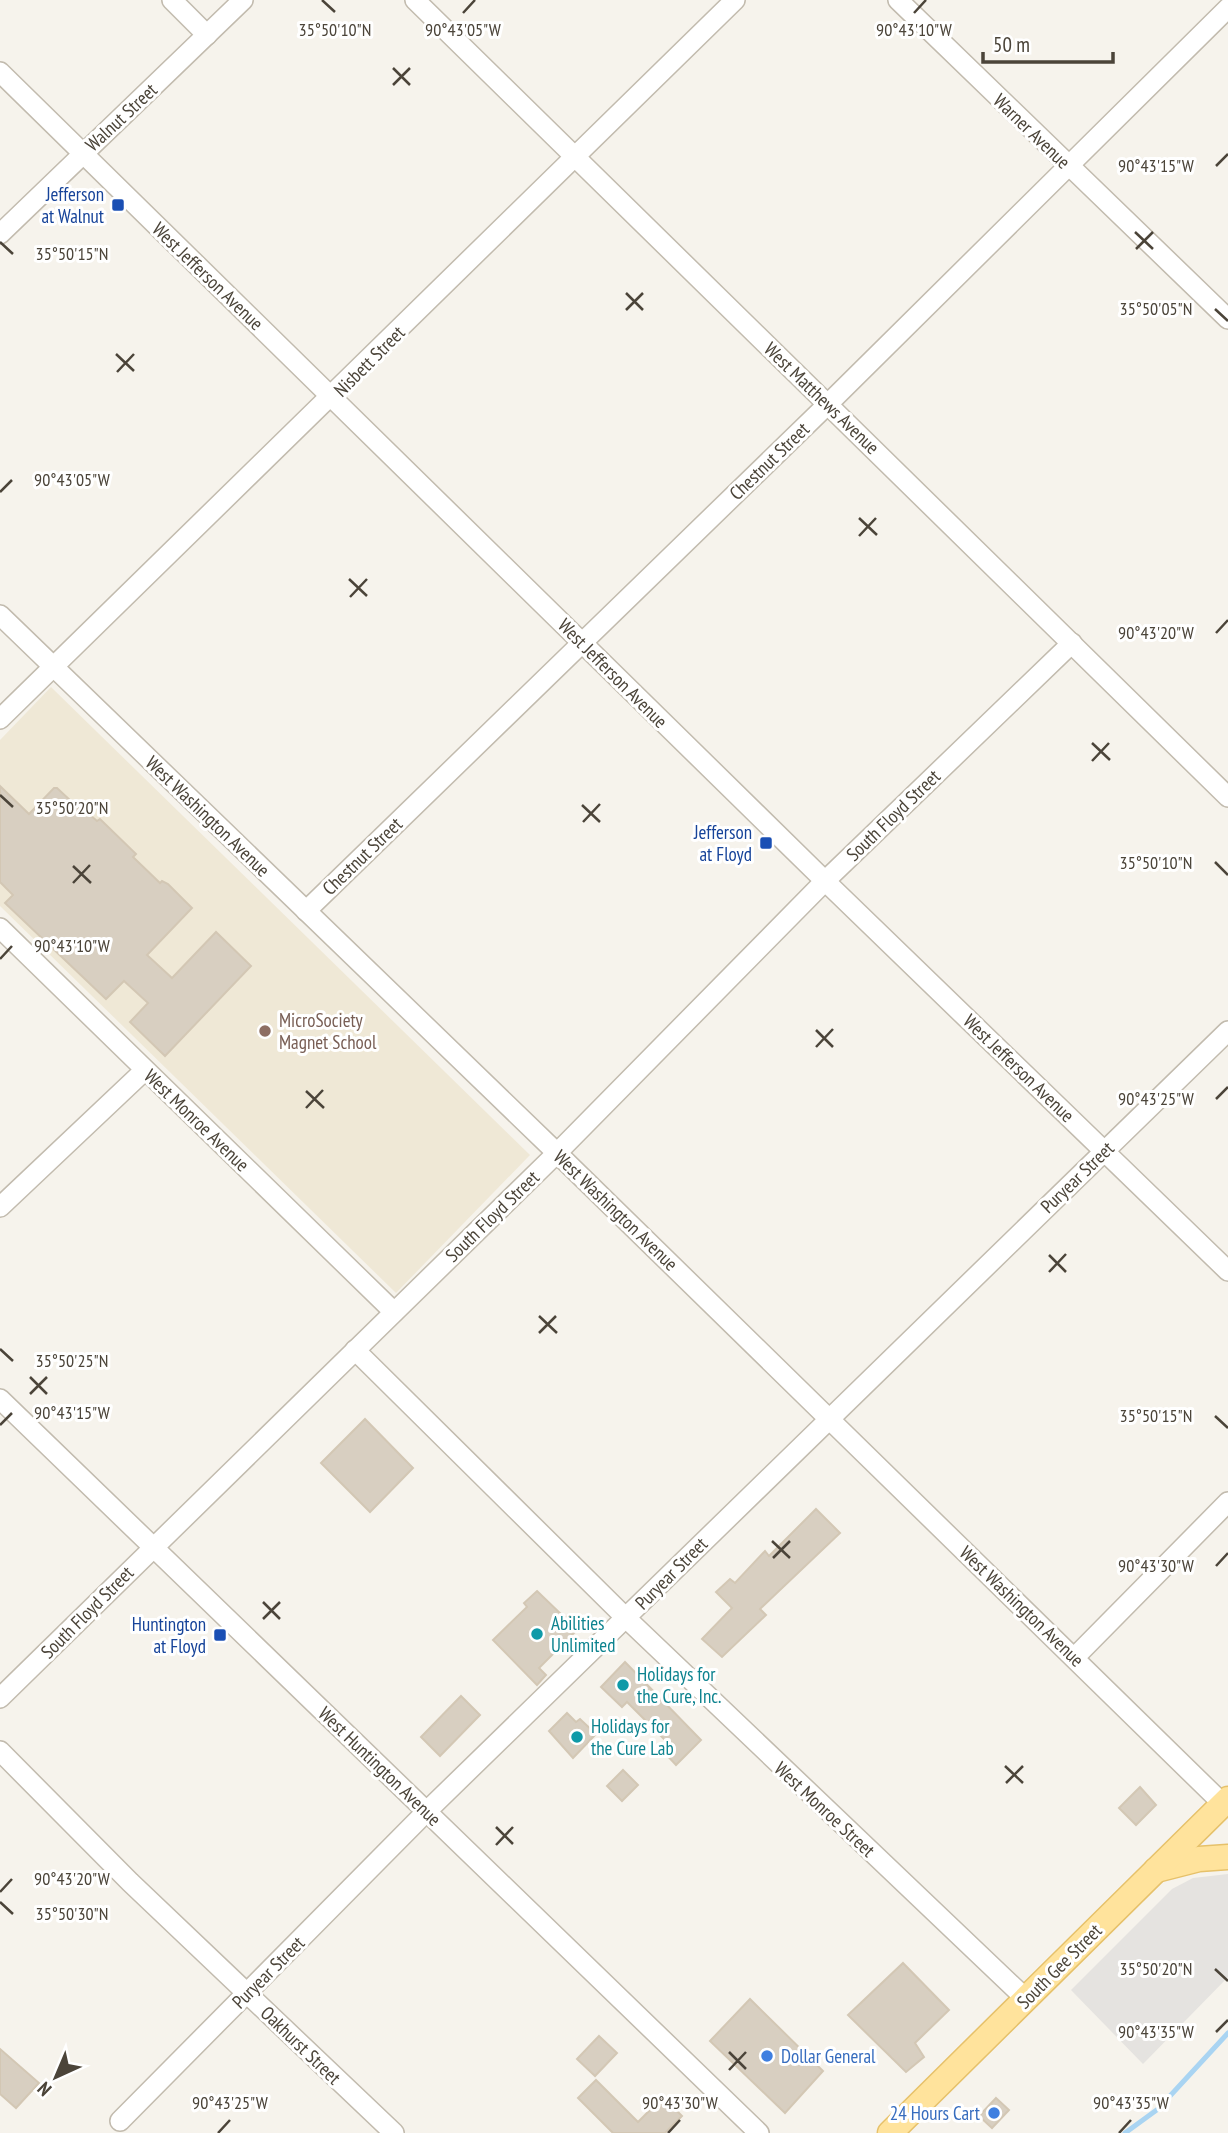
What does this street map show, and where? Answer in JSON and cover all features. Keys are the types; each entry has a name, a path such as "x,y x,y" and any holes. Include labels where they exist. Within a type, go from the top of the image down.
{"main road":[{"name":"South Gee Street","path":"890,2133 1226,1804"},
{"path":"1156,1870 1199,1858 1228,1857"}],"street":[{"path":"172,0 207,35"},
{"name":"Walnut Street","path":"0,234 243,0"},
{"name":"West Matthews Avenue","path":"415,0 1228,797"},
{"name":"Nisbett Street","path":"0,719 735,0"},
{"name":"Warner Avenue","path":"898,0 1228,319"},
{"name":"Chestnut Street","path":"306,911 828,404 1228,8"},
{"name":"West Jefferson Avenue","path":"0,72 825,881 1228,1270"},
{"name":"West Washington Avenue","path":"0,615 1226,1804"},
{"name":"South Floyd Street","path":"0,1698 557,1153 825,881 1072,643"},
{"name":"West Monroe Avenue","path":"0,928 394,1311"},
{"name":"Puryear Street","path":"120,2121 426,1811 1228,1031"},
{"path":"0,1207 145,1070"},
{"path":"355,1350 626,1618"},
{"name":"West Huntington Avenue","path":"0,1399 759,2133"},
{"path":"1075,1657 1228,1502"},
{"name":"West Monroe Street","path":"626,1618 1025,1998"},
{"name":"Oakhurst Street","path":"0,1751 394,2133"}],"shaded area":[{"name":"MicroSociety Magnet School","path":"51,687 530,1155 396,1293 0,906 0,740"},
{"path":"1228,1874 1228,1977 1143,2064 1071,1990 1172,1889 1193,1878"}],"building":[{"path":"0,786 29,814 57,788 87,816 89,814 97,821 100,819 136,854 133,857 160,883 162,881 168,884 192,908 147,955 172,978 216,932 251,966 165,1056 130,1022 148,1003 124,981 106,999 5,903 13,895 0,882"},
{"path":"365,1419 413,1468 370,1512 321,1463"},
{"path":"816,1509 840,1533 760,1609 766,1615 722,1657 702,1639 732,1608 716,1592 730,1579 735,1583 765,1551 769,1556"},
{"name":"Abilities Unlimited","path":"537,1591 565,1618 569,1615 580,1627 539,1668 546,1675 537,1685 493,1640 527,1607 524,1603"},
{"path":"625,1662 701,1740 676,1765 662,1750 668,1743 627,1702 622,1707 601,1687"},
{"path":"461,1696 480,1715 440,1756 421,1737"},
{"name":"Holidays for the Cure Lab","path":"567,1713 576,1722 580,1719 596,1734 573,1758 549,1731"},
{"path":"623,1770 638,1785 622,1801 607,1786"},
{"path":"1140,1787 1156,1805 1136,1825 1119,1808"},
{"path":"903,1963 949,2010 915,2043 924,2057 906,2072 848,2015"},
{"name":"Dollar General","path":"750,1999 823,2071 785,2113 710,2041"},
{"path":"599,2036 617,2053 595,2076 577,2059"},
{"path":"0,2049 39,2083 16,2108 0,2094"},
{"path":"596,2080 638,2122 663,2097 682,2116 665,2133 613,2133 578,2098"},
{"name":"24 Hours Cart","path":"996,2098 1009,2110 992,2128 979,2116"}],"waterway":[{"path":"1125,2133 1158,2109 1228,2033"}],"place":[{"name":"Jefferson at Walnut","path":"118,205"},
{"name":"Jefferson at Floyd","path":"766,843"},
{"name":"MicroSociety Magnet School","path":"265,1031"},
{"name":"Abilities Unlimited","path":"537,1634"},
{"name":"Huntington at Floyd","path":"220,1635"},
{"name":"Holidays for the Cure, Inc.","path":"623,1685"},
{"name":"Holidays for the Cure Lab","path":"577,1737"},
{"name":"Dollar General","path":"767,2056"},
{"name":"24 Hours Cart","path":"994,2113"}]}
